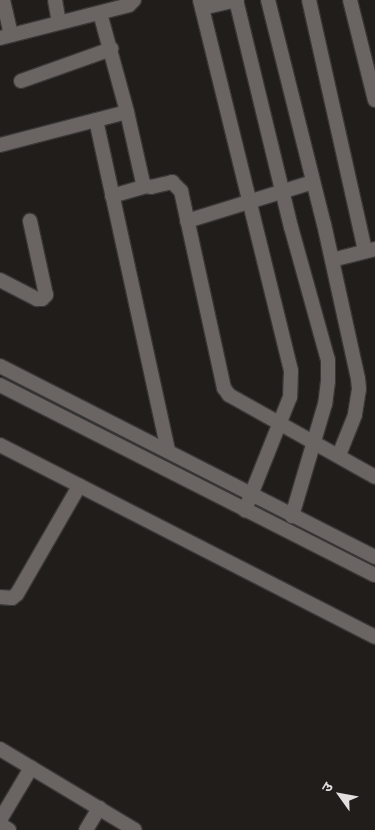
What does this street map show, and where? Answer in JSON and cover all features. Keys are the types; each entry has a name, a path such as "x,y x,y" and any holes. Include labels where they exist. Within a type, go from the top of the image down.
{"street":[{"path":"3,0 6,37 129,5 134,0"},
{"path":"54,0 59,22"},
{"path":"245,510 290,397 291,371 201,4 236,0 283,191 328,360 328,381 324,404 292,516"},
{"path":"268,0 314,182 359,389 354,415 339,455"},
{"path":"309,0 370,250 332,260"},
{"path":"350,0 375,100"},
{"path":"100,13 127,112 143,183 146,186"},
{"path":"21,82 111,49"},
{"path":"0,145 127,112"},
{"path":"96,120 168,451"},
{"path":"112,196 168,182 178,185 181,190 224,388 238,402 339,455 375,477"},
{"path":"187,221 314,182"},
{"path":"0,280 37,299 42,299 46,295 30,221"},
{"path":"0,366 375,557"},
{"path":"0,385 375,575"},
{"path":"0,445 375,636"},
{"path":"0,597 12,598 17,594 79,486"},
{"path":"0,749 135,830"},
{"path":"0,820 31,768"},
{"path":"86,830 99,808"},
{"path":"0,824 9,830"}]}
